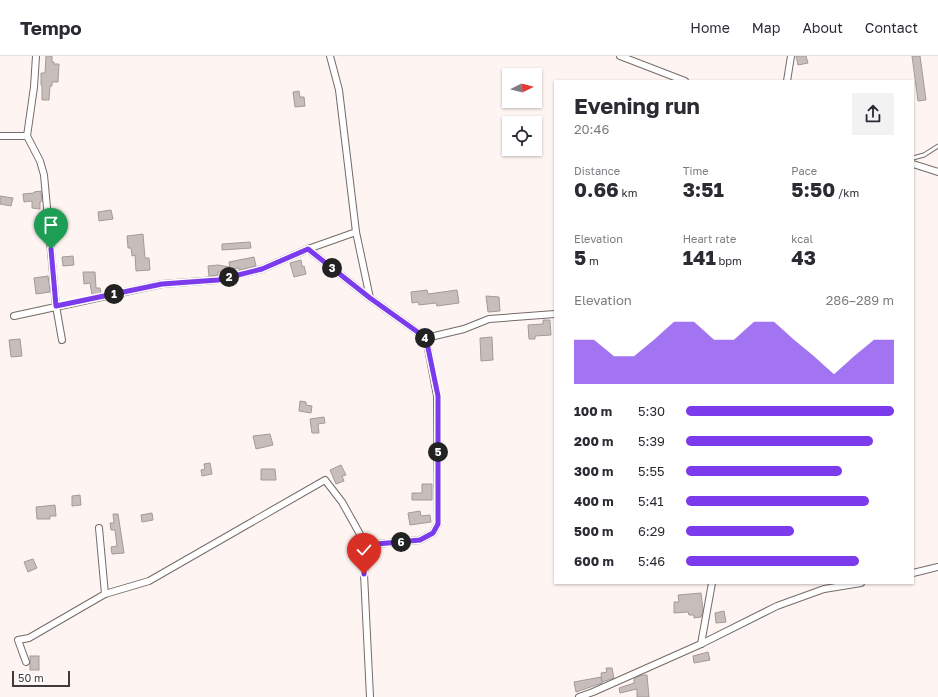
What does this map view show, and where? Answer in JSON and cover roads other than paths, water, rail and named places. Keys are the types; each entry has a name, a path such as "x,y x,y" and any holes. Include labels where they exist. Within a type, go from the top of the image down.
{"street":[{"path":"36,56 34,87 27,136 40,162 44,175 56,306 62,340"},
{"path":"330,56 339,90 356,232 370,298"},
{"path":"620,56 682,80"},
{"path":"787,80 791,56"},
{"path":"0,136 27,136"},
{"path":"914,164 938,172"},
{"path":"14,316 162,284 218,280 262,269 308,249 356,232"},
{"path":"308,249 370,298 426,338 438,396 438,524 433,533 420,540 366,545"},
{"path":"426,338 464,329 489,319 554,314"},
{"path":"26,662 18,640 29,638 105,594 149,581 325,480 342,502 366,545 364,574 370,697"},
{"path":"99,528 105,594"},
{"path":"914,572 938,567"},
{"path":"701,644 712,584"},
{"path":"579,697 593,695 777,606 824,589 855,584"}],"lane":[{"path":"914,158 924,156 938,146"}]}
